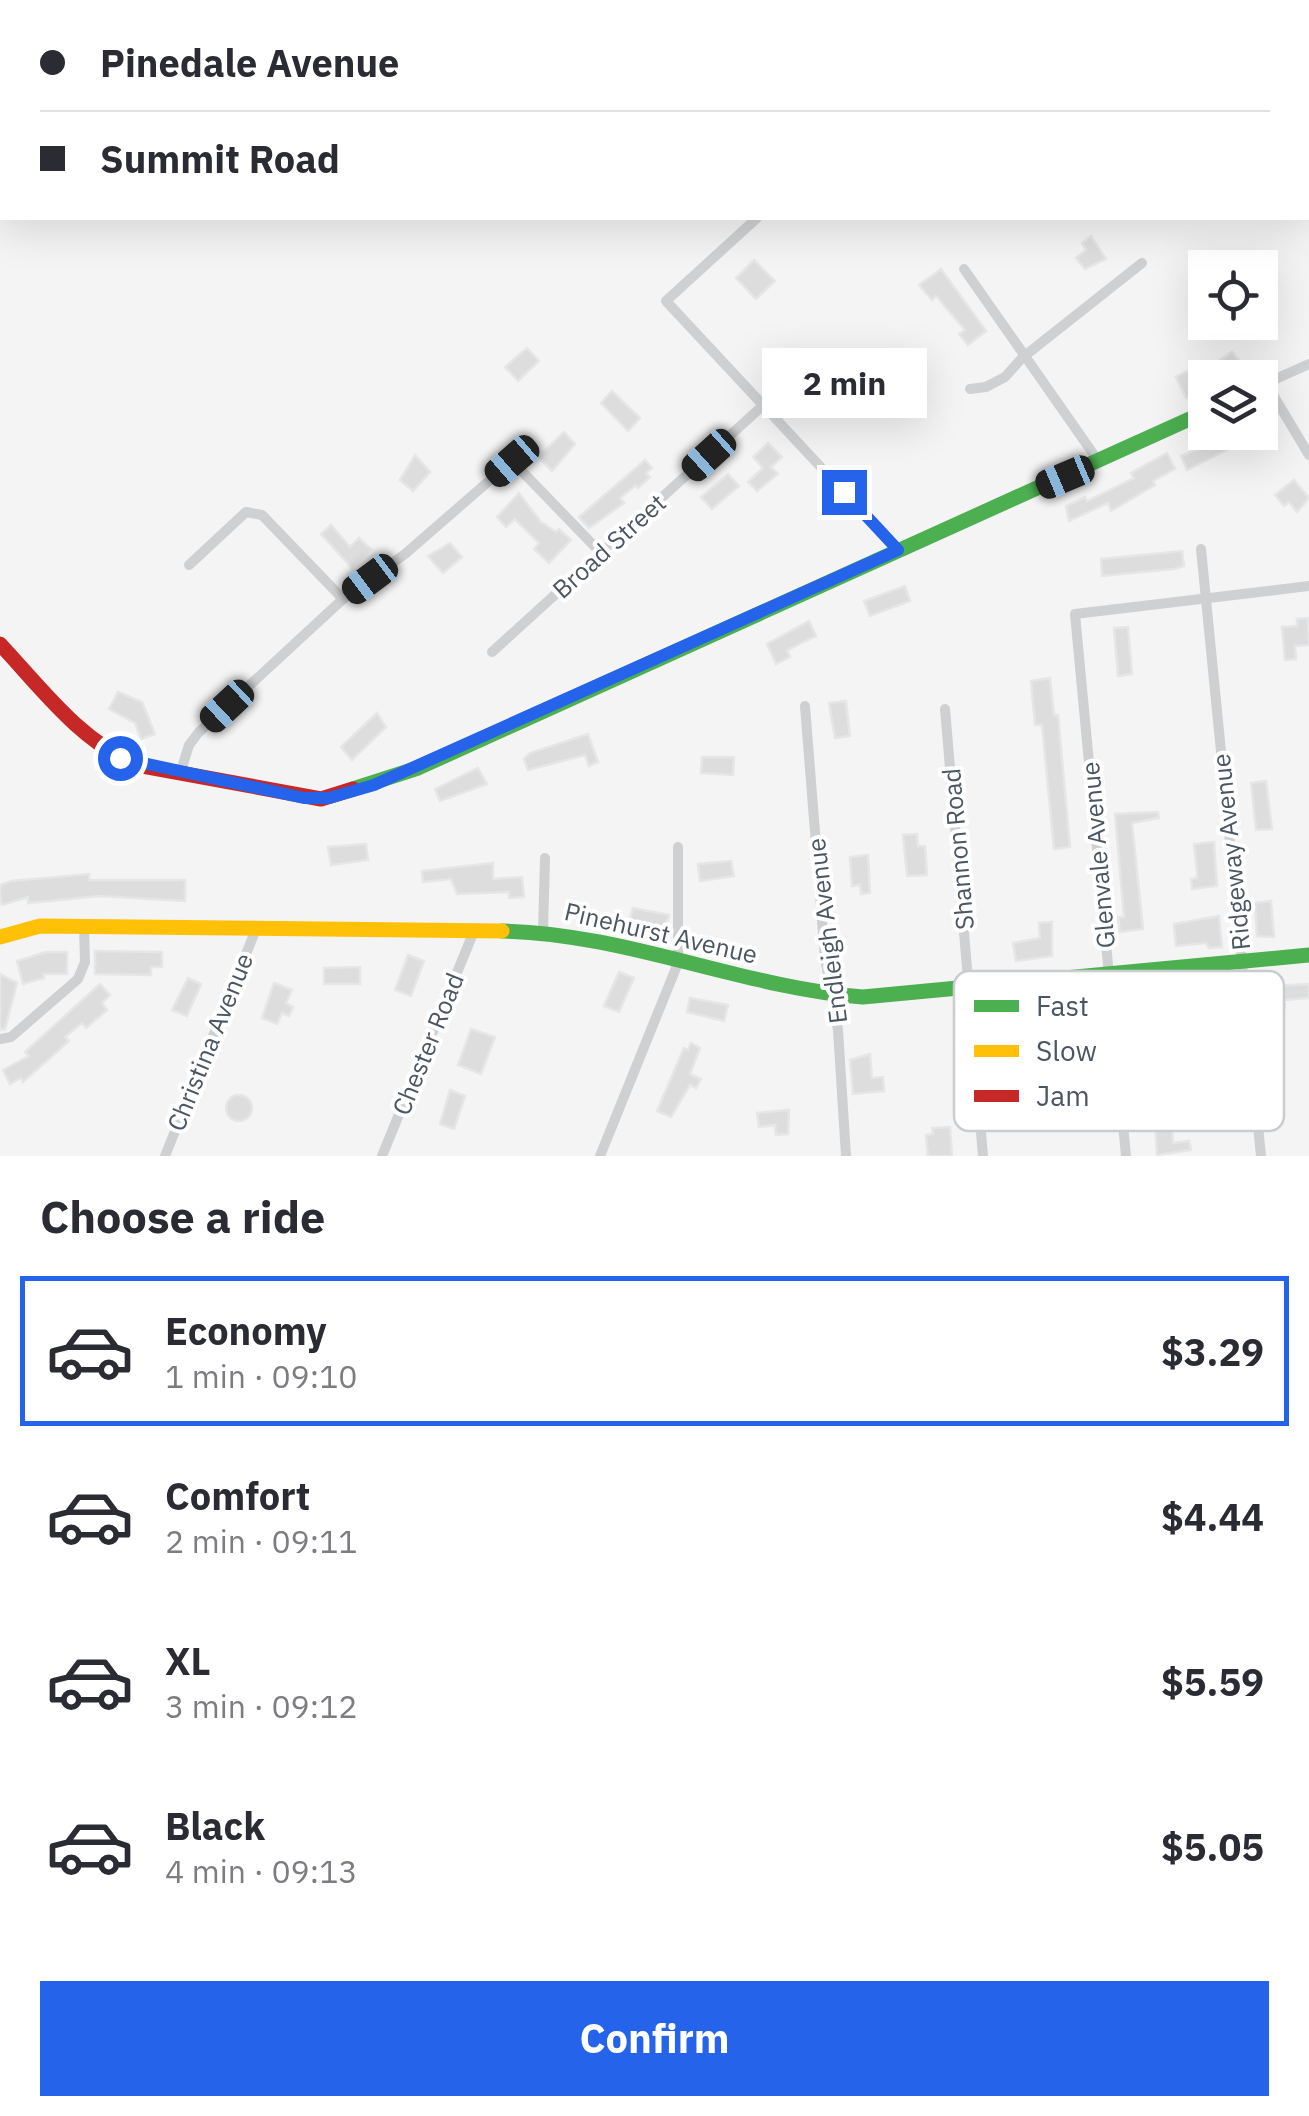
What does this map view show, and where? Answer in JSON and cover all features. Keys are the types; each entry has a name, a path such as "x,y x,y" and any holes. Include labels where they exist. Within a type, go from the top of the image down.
{"street":[{"path":"755,220 666,301 898,550"},
{"path":"970,388 986,387 1004,377 1022,358 1142,263"},
{"path":"964,269 1022,358 1099,462"},
{"name":"Broad Street","path":"492,652 814,360"},
{"path":"1278,378 1309,364"},
{"path":"1278,408 1309,455"},
{"path":"0,644 100,746 125,761 286,796 329,798 418,768 1188,420"},
{"path":"180,774 189,745 198,732 343,599 405,554 512,461 601,554"},
{"path":"189,565 246,512 262,515 343,599"},
{"name":"Ridgeway Avenue","path":"1200,549 1243,971"},
{"path":"1206,600 1309,586"},
{"name":"Glenvale Avenue","path":"1109,971 1074,614 1206,600"},
{"name":"Endleigh Avenue","path":"806,706 831,996 838,1030 846,1156"},
{"name":"Shannon Road","path":"945,709 968,971"},
{"path":"600,1156 678,963 678,847"},
{"path":"543,932 545,858"},
{"name":"Pinehurst Avenue","path":"0,937 40,926 543,932 831,996 954,990"},
{"path":"0,1039 11,1036 78,980 85,962 84,927"},
{"name":"Christina Avenue","path":"165,1156 256,929"},
{"name":"Chester Road","path":"382,1156 474,931"},
{"name":"Pinehurst Avenue","path":"1150,971 1309,955"},
{"name":"Shannon Road","path":"980,1131 982,1156"},
{"name":"Glenvale Avenue","path":"1124,1131 1126,1156"},
{"name":"Ridgeway Avenue","path":"1259,1131 1261,1156"}],"building":[{"path":"1091,236 1106,259 1085,269 1076,258 1086,250 1082,243"},
{"path":"754,260 775,281 756,299 736,278"},
{"path":"941,269 986,331 968,345 959,334 965,330 936,296 932,300 919,285"},
{"path":"527,348 539,361 518,381 505,367"},
{"path":"1232,352 1239,360 1220,360"},
{"path":"1188,371 1188,397 1186,398 1176,377"},
{"path":"612,391 640,418 628,431 601,403"},
{"path":"564,432 575,444 552,471 538,457"},
{"path":"768,443 782,457 771,467 778,474 757,491 748,482 763,468 753,457"},
{"path":"1195,450 1227,450 1187,470 1181,456"},
{"path":"1167,453 1175,469 1153,481 1155,485 1111,511 1108,503 1069,521 1066,506 1085,497 1087,501 1134,478 1131,473"},
{"path":"415,455 430,472 413,491 400,480"},
{"path":"645,460 652,468 646,473 650,477 620,498 624,503 589,528 579,517"},
{"path":"728,474 739,486 712,509 701,497"},
{"path":"1294,480 1309,498 1297,512 1289,502 1284,506 1275,495"},
{"path":"519,493 541,522 556,532 559,529 571,540 549,563 534,549 539,543 515,519 506,527 497,517"},
{"path":"331,525 350,547 359,538 371,549 352,568 321,534"},
{"path":"450,543 462,557 443,573 428,556"},
{"path":"1182,551 1184,566 1102,576 1101,559"},
{"path":"905,586 910,601 870,616 864,601"},
{"path":"1308,618 1309,645 1295,646 1296,659 1285,660 1282,627 1297,626 1297,619"},
{"path":"809,621 816,636 787,650 790,657 776,664 767,644"},
{"path":"1128,627 1132,674 1118,676 1114,628"},
{"path":"1050,678 1054,715 1058,715 1070,847 1054,849 1042,725 1035,725 1031,681"},
{"path":"118,692 142,702 155,734 141,739 135,723 109,709"},
{"path":"846,701 850,736 835,738 829,703"},
{"path":"377,713 386,727 352,760 341,747"},
{"path":"588,734 598,762 589,766 585,755 528,770 524,759 530,753"},
{"path":"702,757 734,757 733,775 701,773"},
{"path":"478,768 487,784 440,801 435,789"},
{"path":"1266,781 1272,829 1256,830 1251,783"},
{"path":"1158,812 1159,818 1132,823 1143,929 1120,932 1118,917 1124,917 1115,814"},
{"path":"917,834 918,846 925,846 927,875 907,876 903,835"},
{"path":"1214,842 1217,886 1192,889 1191,879 1197,878 1194,844"},
{"path":"366,844 368,860 331,865 328,847"},
{"path":"868,855 870,893 861,894 860,885 852,886 850,857"},
{"path":"731,861 734,876 700,881 698,864"},
{"path":"493,863 493,879 522,877 524,897 509,898 509,892 457,894 451,879 423,882 422,871"},
{"path":"89,874 89,880 185,880 185,901 99,896 28,903 28,897 2,905 0,885 11,881"},
{"path":"1271,901 1274,937 1257,936 1255,903"},
{"path":"633,908 669,915 665,930 629,923"},
{"path":"1219,916 1222,947 1209,948 1206,943 1176,946 1174,924"},
{"path":"1052,922 1052,956 1016,961 1013,943 1040,938 1039,923"},
{"path":"95,951 162,952 162,967 151,967 151,975 95,974"},
{"path":"46,952 67,952 67,974 43,974 44,978 23,984 17,961"},
{"path":"408,955 424,961 411,996 395,990"},
{"path":"360,967 360,984 324,984 324,968"},
{"path":"619,972 634,978 619,1012 604,1006"},
{"path":"0,974 17,983 5,1029 0,1030"},
{"path":"188,978 201,984 187,1016 172,1010"},
{"path":"274,983 292,990 286,1003 293,1007 289,1016 282,1013 277,1024 262,1018"},
{"path":"100,984 110,995 102,1003 107,1010 86,1028 82,1023 65,1037 69,1041 23,1082 21,1078 10,1084 3,1070 29,1056 25,1052"},
{"path":"1309,984 1309,998 1284,1000 1284,985"},
{"path":"690,998 728,1005 724,1021 687,1012"},
{"path":"471,1029 495,1037 481,1074 458,1065"},
{"path":"691,1043 700,1048 690,1074 701,1079 696,1088 690,1085 671,1117 657,1111 684,1048 688,1050"},
{"path":"870,1054 872,1078 883,1077 884,1091 853,1094 850,1060"},
{"path":"450,1090 465,1096 454,1129 440,1124"},
{"path":"239,1095 248,1099 252,1108 248,1117 239,1121 230,1117 226,1108 230,1099"},
{"path":"789,1110 788,1134 776,1135 775,1125 759,1127 757,1113"},
{"path":"950,1127 952,1156 928,1156 926,1135 933,1134 932,1128"},
{"path":"1155,1131 1172,1131 1173,1143 1189,1141 1191,1150 1157,1155"}],"traffic: fast":[{"path":"353,789 418,768 1188,420"},
{"path":"502,931 593,941 772,983 863,997 954,988"},
{"path":"1139,971 1309,955"}],"traffic: slow":[{"path":"0,937 40,926 502,931"}],"traffic: jam":[{"path":"0,644 80,728 116,755 137,765 321,799 353,789"}],"route":[{"path":"120,758 137,765 304,798 329,798 374,785 898,550 844,492"}]}
